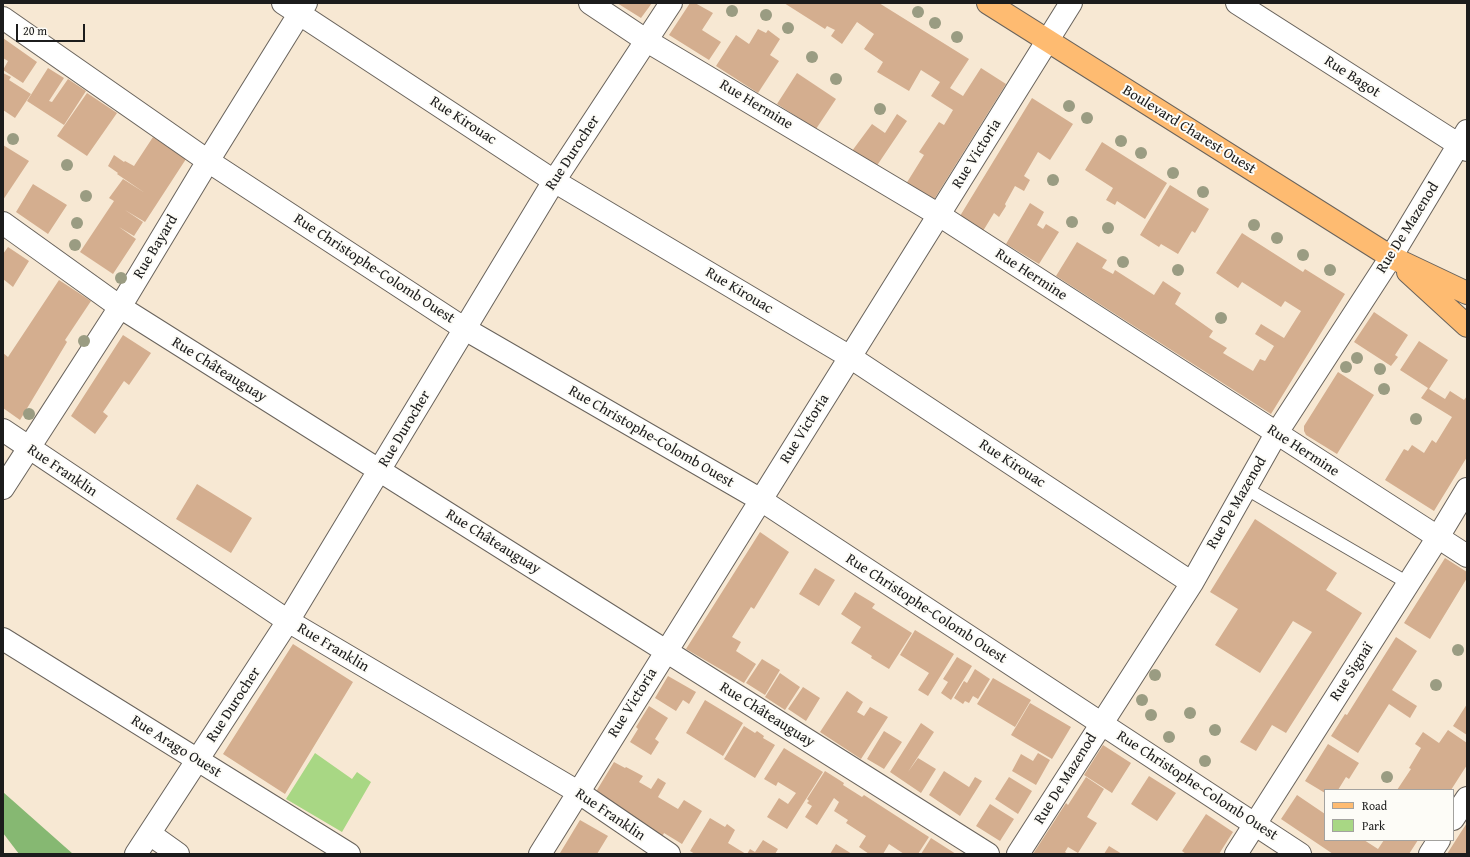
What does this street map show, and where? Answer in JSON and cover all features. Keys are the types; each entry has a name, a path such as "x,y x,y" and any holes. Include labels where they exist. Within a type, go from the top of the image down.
{"main road":[{"name":"Boulevard Charest Ouest","path":"988,3 1391,257 1467,293"},
{"name":"Boulevard Charest Ouest","path":"1391,257 1467,326"}],"street":[{"name":"Rue Hermine","path":"590,3 647,41 939,215 1467,556"},
{"name":"Rue Durocher","path":"136,854 288,621 554,181 671,3"},
{"name":"Rue Victoria","path":"540,854 1071,3"},
{"name":"Rue Bagot","path":"1237,3 1464,142"},
{"name":"Rue Bayard","path":"3,488 120,307 208,161 296,7"},
{"name":"Rue Kirouac","path":"296,7 554,181 850,357 1192,582"},
{"name":"Rue Christophe-Colomb Ouest","path":"3,18 208,161 465,329 761,500 1300,854"},
{"name":"Rue De Mazenod","path":"1018,854 1192,582 1276,434 1464,142"},
{"name":"Rue Châteauguay","path":"3,223 120,307 988,854"},
{"name":"Rue Franklin","path":"3,430 288,621 578,792 670,854"},
{"name":"Rue Signaï","path":"1236,854 1467,489"},
{"name":"Rue Arago Ouest","path":"3,639 349,854"},
{"path":"1454,818 1467,798"},
{"path":"150,834 178,854"},
{"path":"1430,854 1438,841"}],"lane":[{"path":"1245,488 1408,583"}],"green space":[{"path":"315,753 352,779 357,772 371,782 342,832 286,799"},
{"path":"3,792 73,854 19,854 3,833"}],"building":[{"path":"617,3 652,3 641,18"},
{"path":"690,3 695,3 713,13 702,30 721,42 709,60 669,35"},
{"path":"784,3 879,3 969,59 950,88 963,96 981,68 1006,84 933,201 906,184 924,155 919,152 939,122 944,125 953,110 931,96 940,82 921,70 909,91 877,72 883,62 864,49 874,34 857,22 842,44 831,36 835,30 827,26 825,29"},
{"path":"758,29 766,33 768,30 780,39 770,55 779,61 758,93 716,66 736,35 749,44"},
{"path":"3,38 37,62 23,83 3,70 8,61 3,58"},
{"path":"48,68 64,78 49,101 52,102 68,79 86,91 64,125 27,101"},
{"path":"3,73 11,77 9,80 31,94 15,118 3,110"},
{"path":"797,73 836,99 816,129 777,104"},
{"path":"87,93 117,113 87,156 57,136"},
{"path":"1032,98 1073,124 1050,160 1038,152 1024,176 1030,180 1024,191 1015,186 999,217 994,213 983,231 960,216"},
{"path":"897,114 907,121 876,167 852,151 872,124 885,133"},
{"path":"153,137 186,159 145,222 125,210 143,222 134,236 119,227 136,239 113,274 80,252 114,201 109,198 123,179 145,193 108,166 114,155 124,162 125,161 134,166"},
{"path":"1102,142 1167,183 1145,219 1117,201 1115,205 1106,200 1113,188 1085,170"},
{"path":"3,145 29,161 3,200"},
{"path":"33,184 67,205 48,234 16,212"},
{"path":"1170,185 1209,209 1195,233 1192,231 1178,254 1161,244 1159,247 1140,235"},
{"path":"1030,203 1044,212 1037,225 1043,229 1046,224 1059,232 1039,264 1006,244"},
{"path":"1242,233 1303,272 1305,269 1345,294 1271,414 1056,276 1077,242 1107,260 1102,268 1113,274 1115,270 1154,295 1163,281 1181,293 1175,304 1213,331 1209,337 1227,348 1223,353 1253,371 1260,359 1265,361 1274,346 1255,334 1261,324 1284,338 1301,311 1285,301 1281,307 1242,282 1238,288 1216,273"},
{"path":"8,247 29,261 13,287 3,279 3,254"},
{"path":"59,280 91,301 65,340 67,342 20,420 3,408 3,353 8,357"},
{"path":"1374,312 1408,335 1395,355 1398,357 1391,366 1354,342"},
{"path":"123,335 151,353 129,385 124,381 103,412 108,416 95,434 71,416"},
{"path":"1419,341 1448,360 1429,389 1445,399 1450,391 1464,400 1467,396 1467,457 1434,511 1385,480 1404,449 1408,451 1412,445 1424,453 1432,440 1436,443 1452,417 1421,398 1428,388 1400,370"},
{"path":"1338,372 1374,395 1337,454 1306,435 1304,426"},
{"path":"197,484 252,518 231,553 176,519"},
{"path":"1255,519 1337,573 1326,590 1362,613 1286,733 1272,725 1256,751 1240,742 1312,632 1293,621 1260,673 1215,645 1238,609 1210,592"},
{"path":"760,532 789,552 754,609 751,607 732,637 741,642 736,651 756,664 744,683 686,649"},
{"path":"1445,558 1467,572 1467,578 1430,639 1404,623"},
{"path":"815,568 835,580 819,606 799,594"},
{"path":"855,592 875,604 872,608 912,633 889,669 851,643 861,627 841,614"},
{"path":"915,630 954,654 928,696 918,690 929,673 900,655"},
{"path":"1396,637 1417,651 1392,690 1417,706 1410,718 1389,704 1358,753 1331,736 1345,714 1347,715"},
{"path":"293,644 353,682 285,794 223,754"},
{"path":"957,657 972,666 951,700 941,693 948,682 943,679"},
{"path":"762,659 780,670 765,695 746,683"},
{"path":"975,669 990,679 978,699 973,696 969,703 965,701 963,704 954,698 964,681 967,683"},
{"path":"780,673 800,687 785,710 765,697"},
{"path":"668,676 696,692 689,704 683,700 676,711 655,698"},
{"path":"993,678 1031,700 1015,727 977,704"},
{"path":"803,687 820,698 806,721 788,709"},
{"path":"847,691 863,702 857,712 864,716 870,707 888,717 861,759 820,732"},
{"path":"705,700 743,723 723,756 686,733"},
{"path":"1030,703 1071,727 1052,759 1011,735"},
{"path":"1467,704 1467,735 1453,726"},
{"path":"649,706 668,718 655,739 659,742 651,755 630,742 638,729 636,727"},
{"path":"921,723 934,732 908,772 918,758 936,769 921,793 890,772"},
{"path":"744,726 755,733 757,731 764,736 763,738 775,745 755,778 724,759"},
{"path":"1448,730 1467,743 1467,765 1452,789 1398,789 1411,769 1409,768 1421,748 1415,744 1423,732 1439,743"},
{"path":"884,731 902,742 884,769 867,759"},
{"path":"1328,744 1359,763 1349,779 1346,777 1339,789 1324,789 1324,792 1305,781"},
{"path":"1103,745 1131,763 1112,793 1084,775"},
{"path":"784,748 823,772 787,829 767,817 779,798 788,804 796,793 778,782 776,786 764,779"},
{"path":"1038,753 1050,760 1036,785 1012,771 1021,754 1033,761"},
{"path":"614,762 643,776 639,782 651,789 658,778 666,783 658,797 678,809 684,800 702,811 682,844 664,833 662,837 594,795"},
{"path":"825,771 844,783 843,785 862,797 864,795 929,837 918,854 904,854 889,844 883,854 869,854 859,847 866,836 846,823 848,820 834,811 839,802 834,798 817,825 805,817 812,806 807,803 809,801 807,799"},
{"path":"944,771 969,787 975,777 982,781 960,816 929,795"},
{"path":"1149,776 1176,793 1157,821 1131,804"},
{"path":"1009,777 1032,791 1018,814 995,799"},
{"path":"1086,777 1104,789 1087,817 1097,823 1078,853 1068,847 1065,852 1068,854 1033,854 1066,803 1068,805"},
{"path":"1297,795 1324,813 1324,841 1366,841 1378,849 1383,841 1417,841 1409,854 1333,854 1281,819"},
{"path":"990,804 1014,819 1000,841 976,826"},
{"path":"1206,814 1233,832 1219,854 1186,854 1182,851"},
{"path":"710,818 725,827 727,824 735,830 728,843 746,854 695,854 690,851"},
{"path":"580,820 608,836 597,854 560,853"},
{"path":"1467,823 1467,854 1447,854 1461,832"},
{"path":"931,838 956,854 921,854"},
{"path":"763,840 778,849 775,854 747,854 750,849 755,852"},
{"path":"836,844 852,854 830,854"},
{"path":"1109,846 1122,854 1104,854"}]}
